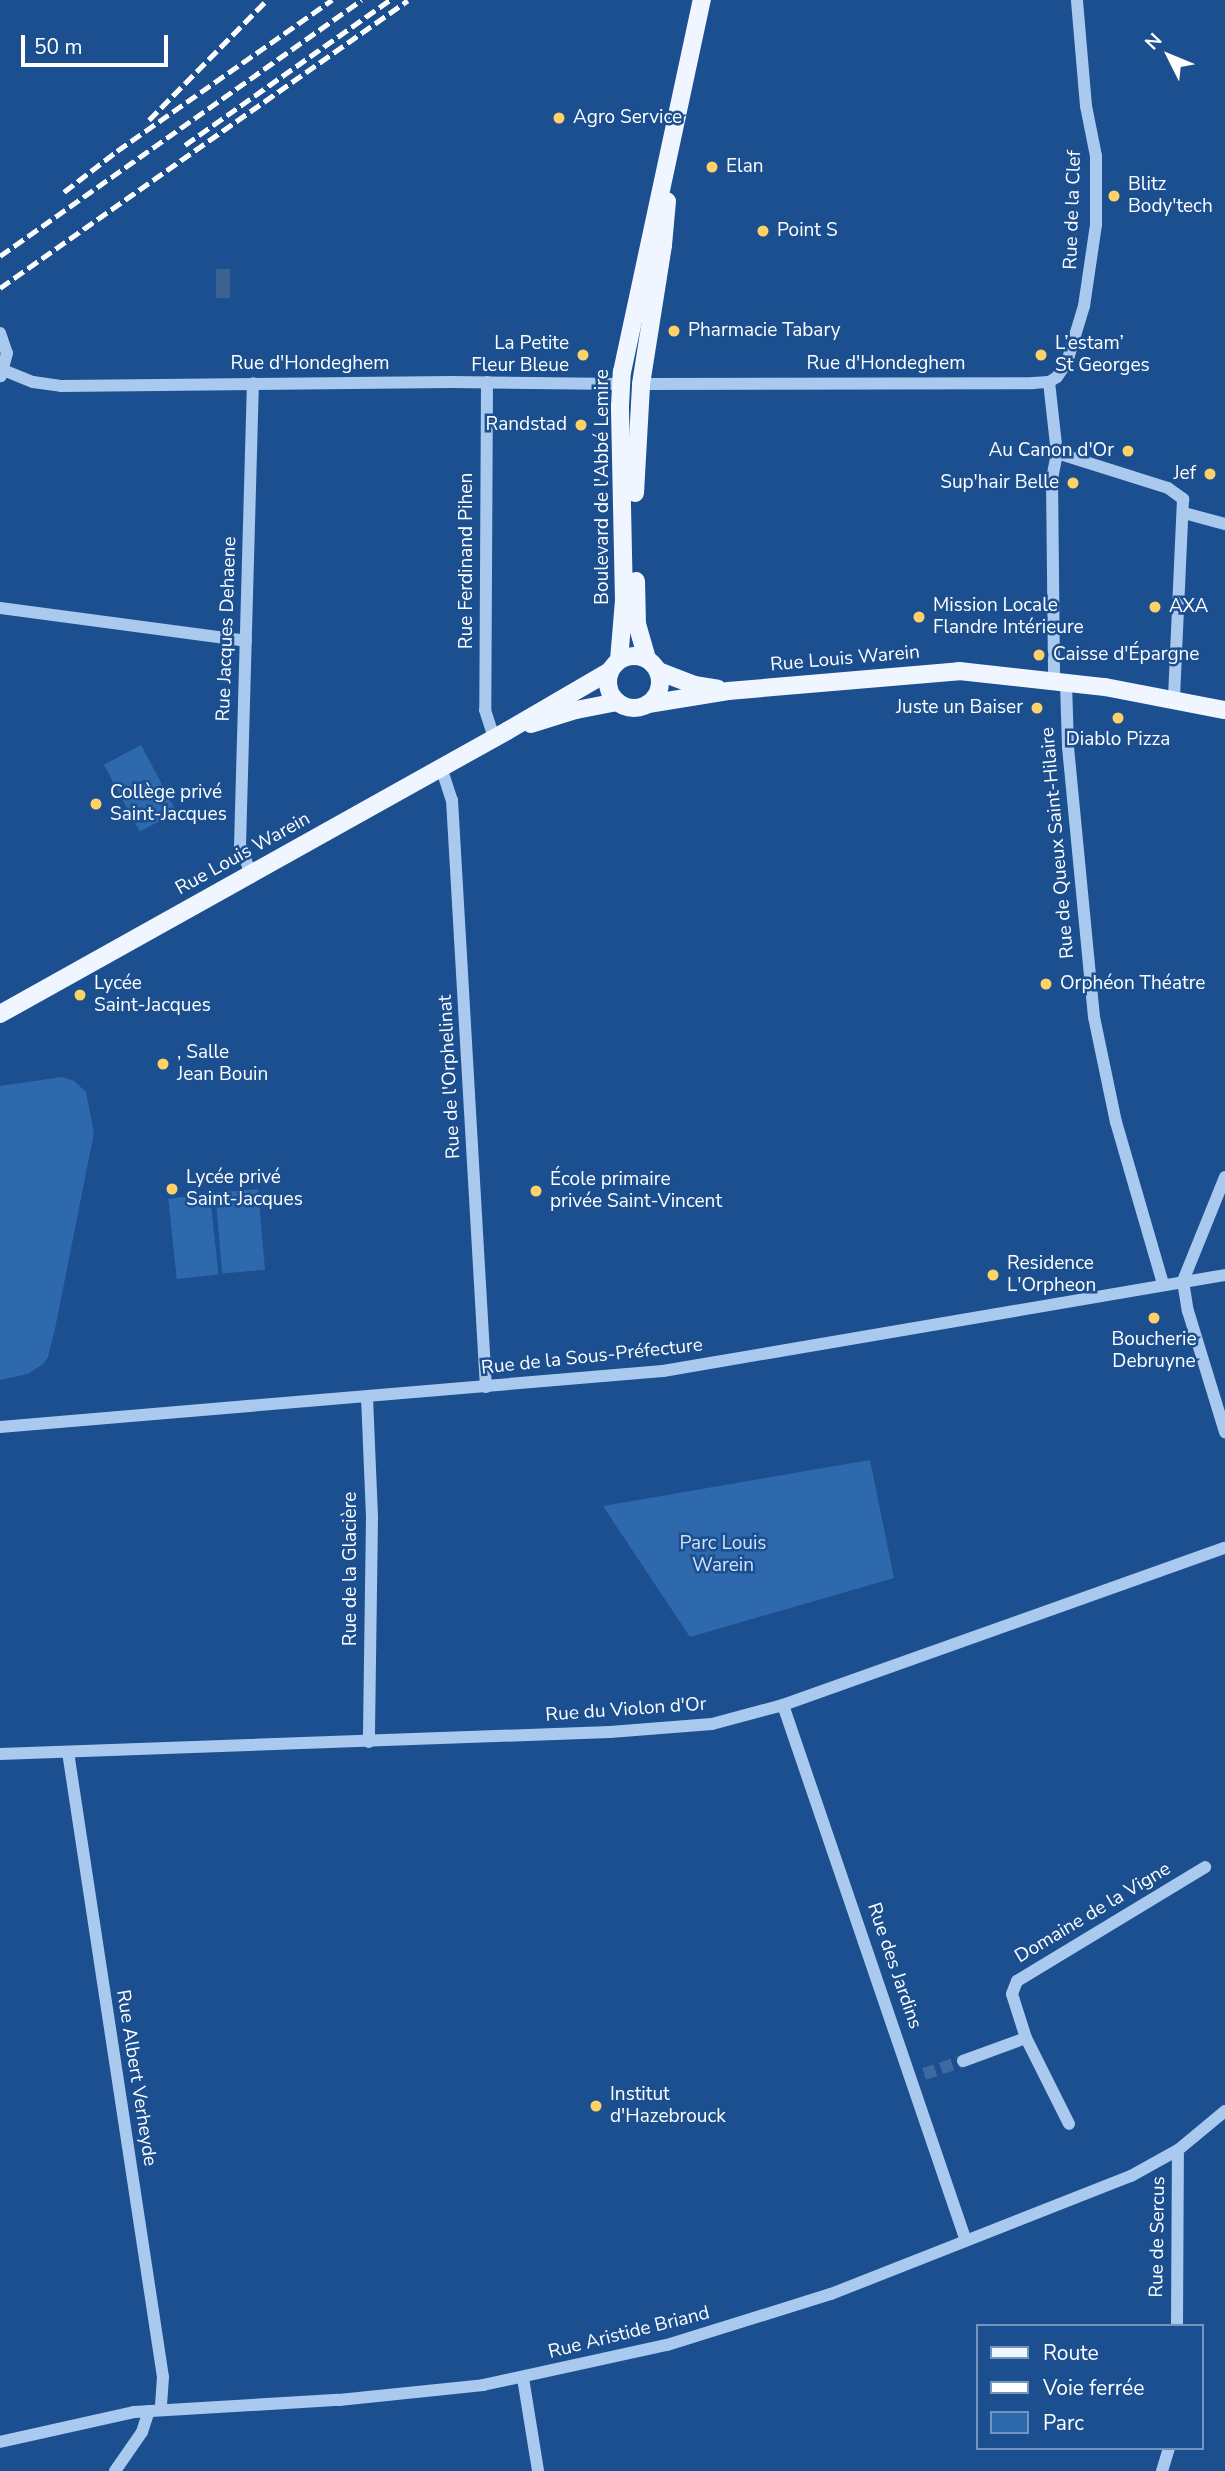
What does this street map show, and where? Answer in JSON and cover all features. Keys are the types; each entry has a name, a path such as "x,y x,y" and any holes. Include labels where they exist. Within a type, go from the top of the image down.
{"main road":[{"name":"Boulevard de l'Abbé Lemire","path":"615,665 624,579 621,384 645,256 672,150 702,0"},
{"name":"Boulevard de l'Abbé Lemire","path":"652,665 636,616 635,476 640,384 663,245 672,150"},
{"path":"633,656 652,665 660,687 648,704 632,709 617,702 608,687 615,665 633,656"},
{"name":"Rue Louis Warein","path":"0,1014 501,735 615,665"},
{"name":"Rue Louis Warein","path":"652,665 702,687 728,691"},
{"name":"Rue Louis Warein","path":"648,704 728,691 947,671 1060,682 1174,699 1225,710"},
{"name":"Rue Louis Warein","path":"501,735 576,710 617,702"}],"street":[{"name":"Rue de la Clef","path":"1049,382 1061,374 1068,362 1084,306 1095,239 1096,156 1086,106 1077,0"},
{"path":"0,333 6,353 1,374"},
{"name":"Rue d'Hondeghem","path":"1,374 49,385 486,382 621,384"},
{"name":"Rue Ferdinand Pihen","path":"486,382 485,710 501,735"},
{"name":"Rue d'Hondeghem","path":"640,384 1049,382"},
{"path":"1049,382 1057,453 1173,490 1183,499 1174,699"},
{"name":"Rue Jacques Dehaene","path":"251,874 240,846 253,383"},
{"name":"Rue de Queux Saint-Hilaire","path":"1057,453 1052,479 1060,682 1094,1017 1116,1122 1163,1284"},
{"path":"1184,513 1225,524"},
{"path":"0,608 246,641"},
{"name":"Rue de l'Orphelinat","path":"441,767 452,800 486,1387"},
{"path":"1225,1177 1183,1281 1188,1311 1225,1432"},
{"name":"Rue de la Sous-Préfecture","path":"0,1427 685,1368 1225,1275"},
{"name":"Rue de la Glacière","path":"367,1397 372,1517 369,1742"},
{"name":"Rue du Violon d'Or","path":"0,1754 369,1742 677,1729 712,1724 783,1705 1225,1548"},
{"name":"Rue des Jardins","path":"783,1705 918,2076 967,2241"},
{"name":"Rue Albert Verheyde","path":"68,1752 163,2377 155,2410"},
{"name":"Domaine de la Vigne","path":"1069,2124 1026,2038 1012,1994 1017,1982 1205,1867"},
{"path":"963,2061 1026,2038"},
{"name":"Rue Aristide Briand","path":"0,2442 105,2417 155,2410 340,2400 523,2378 667,2345 751,2321 967,2241 1131,2176 1178,2150 1225,2111"},
{"name":"Rue de Sercus","path":"1177,2324 1178,2150"},
{"path":"523,2378 538,2471"},
{"path":"115,2471 155,2410"},
{"path":"1162,2471 1168,2450"}],"green space":[{"path":"141,745 177,812 140,832 104,765"},
{"path":"62,1077 74,1081 86,1092 94,1133 55,1329 48,1357 43,1364 28,1374 0,1380 0,1086"},
{"path":"258,1189 265,1270 222,1273 215,1193"},
{"path":"210,1194 218,1275 177,1279 168,1198"},
{"name":"Parc Louis Warein","path":"870,1460 894,1578 690,1637 603,1506"}],"shaded area":[{"path":"216,269 230,269 230,298 216,298"}],"tunnel":[{"path":"924,2074 963,2061"}],"railway":[{"path":"149,120 267,0"},
{"path":"64,192 117,151 332,0"},
{"path":"0,256 361,0"},
{"path":"185,145 390,0"},
{"path":"0,288 408,0"}],"place":[{"name":"Agro Service","path":"559,118"},
{"name":"Elan","path":"712,167"},
{"name":"Blitz Body'tech","path":"1114,196"},
{"name":"Point S","path":"763,231"},
{"name":"Pharmacie Tabary","path":"674,331"},
{"name":"La Petite Fleur Bleue","path":"583,355"},
{"name":"L’estam’ St Georges","path":"1041,355"},
{"name":"Randstad","path":"581,425"},
{"name":"Au Canon d'Or","path":"1128,451"},
{"name":"Jef","path":"1210,474"},
{"name":"Sup'hair Belle","path":"1073,483"},
{"name":"AXA","path":"1155,607"},
{"name":"Mission Locale Flandre Intérieure","path":"919,617"},
{"name":"Caisse d'Épargne","path":"1039,655"},
{"name":"Juste un Baiser","path":"1037,708"},
{"name":"Diablo Pizza","path":"1118,718"},
{"name":"Collège privé Saint-Jacques","path":"96,804"},
{"name":"Orphéon Théatre","path":"1046,984"},
{"name":"Lycée Saint-Jacques","path":"80,995"},
{"name":", Salle Jean Bouin","path":"163,1064"},
{"name":"Lycée privé Saint-Jacques","path":"172,1189"},
{"name":"École primaire privée Saint-Vincent","path":"536,1191"},
{"name":"Residence L'Orpheon","path":"993,1275"},
{"name":"Boucherie Debruyne","path":"1154,1318"},
{"name":"Institut d'Hazebrouck","path":"596,2106"}]}
